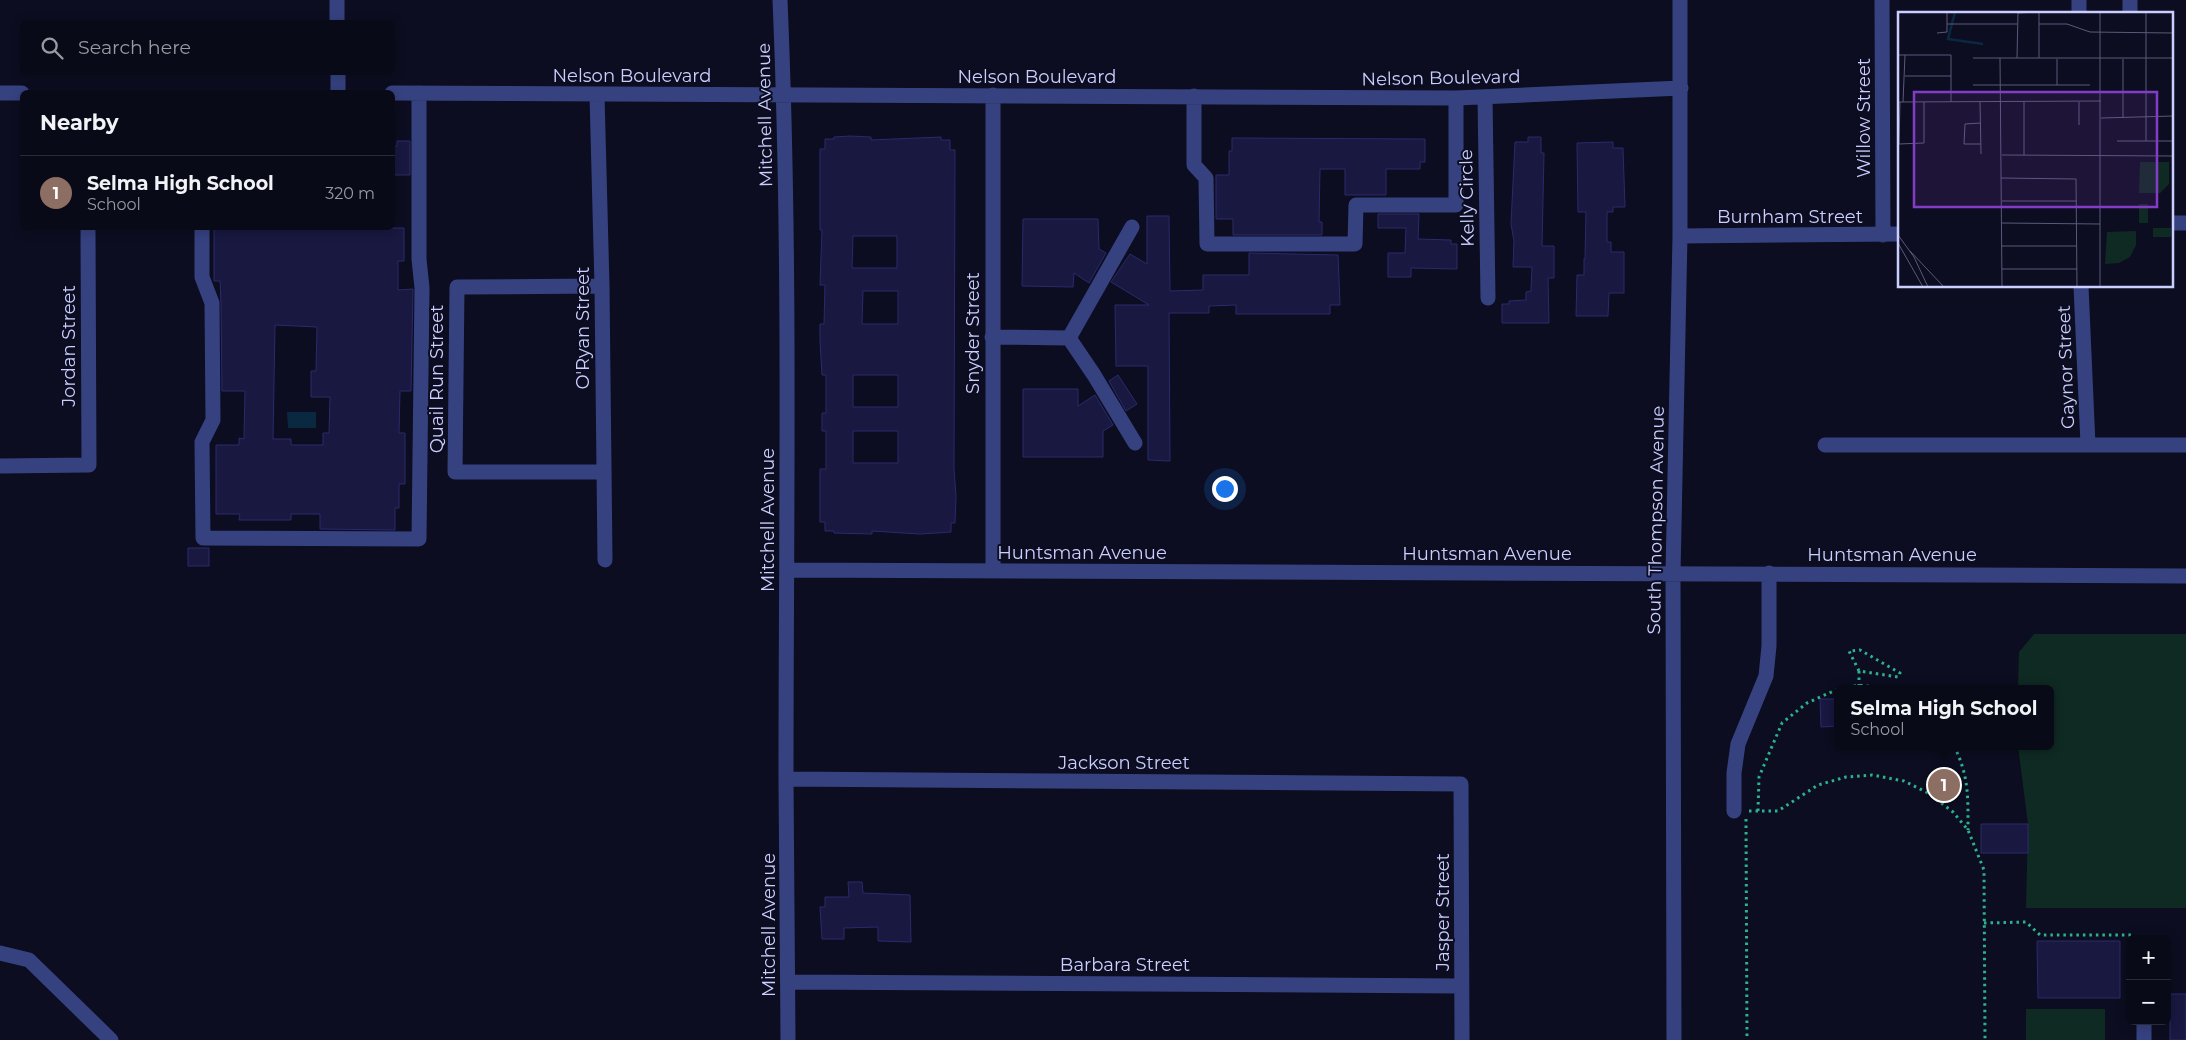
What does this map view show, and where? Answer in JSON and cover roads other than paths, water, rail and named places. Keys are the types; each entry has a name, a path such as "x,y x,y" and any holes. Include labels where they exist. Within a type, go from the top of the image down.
{"street":[{"path":"337,0 337,20"},
{"name":"Mitchell Avenue","path":"780,0 784,96 788,570 786,779 788,1040"},
{"name":"South Thompson Avenue","path":"1674,1040 1673,573 1680,236 1680,0"},
{"name":"Willow Street","path":"1882,0 1883,235"},
{"path":"338,75 338,90"},
{"name":"Nelson Boulevard","path":"395,93 1485,98 1681,88"},
{"path":"0,93 20,93"},
{"path":"202,230 202,277 212,302 213,420 202,442 203,538 418,539 422,288 419,260 419,93"},
{"name":"O'Ryan Street","path":"597,95 602,286 605,560"},
{"name":"Snyder Street","path":"993,95 993,571"},
{"path":"1194,96 1194,165 1206,178 1207,244 1355,244 1356,205 1456,205 1456,98"},
{"name":"Kelly Circle","path":"1485,98 1488,298"},
{"path":"1069,338 1132,227"},
{"name":"Jordan Street","path":"0,466 89,465 88,230"},
{"name":"Burnham Street","path":"1680,236 1898,234"},
{"name":"Quail Run Street","path":"602,286 456,287 455,472 603,472"},
{"name":"Gaynor Street","path":"2081,288 2088,445"},
{"path":"992,337 1069,338"},
{"path":"1069,338 1094,375 1134,443"},
{"path":"1825,444 2186,445"},
{"name":"Huntsman Avenue","path":"788,570 2186,576"},
{"path":"1734,811 1734,773 1738,744 1750,710 1766,676 1769,646 1769,573"},
{"name":"Jackson Street","path":"786,779 1461,784"},
{"name":"Jasper Street","path":"1461,784 1462,1040"},
{"path":"0,954 28,960 111,1040"},
{"name":"Barbara Street","path":"788,982 1462,986"},
{"path":"2144,1025 2144,1040"}],"water":[{"path":"287,412 316,412 316,428 288,428"}],"place":[{"name":"Selma High School","path":"1944,785"}]}
